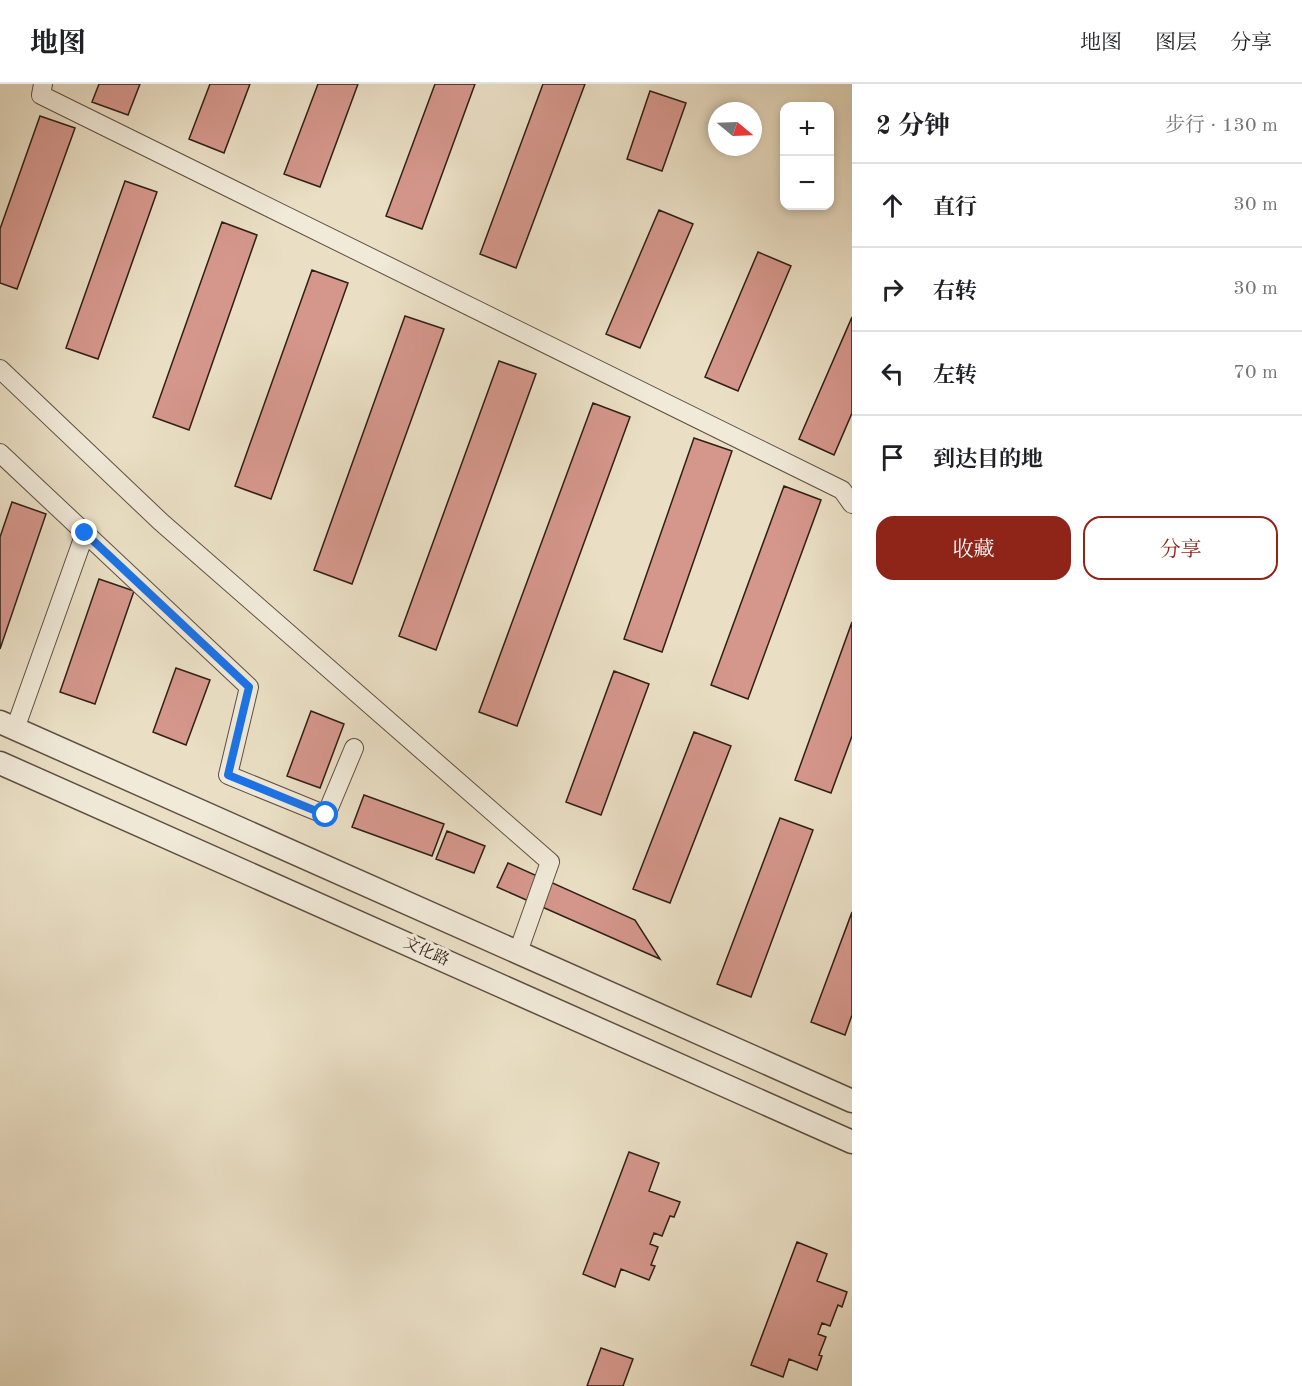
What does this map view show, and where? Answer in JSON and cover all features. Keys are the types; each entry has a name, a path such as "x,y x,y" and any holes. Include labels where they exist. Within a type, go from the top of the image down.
{"street":[{"path":"43,84 41,95 842,490 852,504"},
{"path":"0,369 161,522 550,862 518,952"},
{"path":"0,453 249,687 228,775 326,815 354,748"},
{"path":"85,533 8,726 852,1101"},
{"name":"文化路","path":"0,763 852,1142"}],"building":[{"path":"99,84 140,84 128,115 92,102"},
{"path":"210,84 250,84 224,153 189,139"},
{"path":"318,84 358,84 320,187 284,174"},
{"path":"435,84 475,84 422,229 386,216"},
{"path":"543,84 585,84 516,268 480,254"},
{"path":"650,91 686,103 662,171 627,159"},
{"path":"40,116 75,128 17,289 0,283 0,229"},
{"path":"125,181 157,192 98,359 66,348"},
{"path":"659,210 693,224 640,348 606,334"},
{"path":"222,222 257,235 189,430 153,417"},
{"path":"758,252 791,266 738,391 705,377"},
{"path":"312,270 348,283 271,499 235,486"},
{"path":"405,316 444,329 352,584 314,570"},
{"path":"852,317 852,413 834,455 799,439"},
{"path":"499,361 536,374 436,650 399,636"},
{"path":"593,403 630,417 517,726 479,712"},
{"path":"694,438 732,451 662,652 624,639"},
{"path":"784,486 821,500 748,699 711,685"},
{"path":"12,502 46,514 0,649 0,537"},
{"path":"99,579 134,591 95,704 60,692"},
{"path":"852,622 852,736 831,793 795,780"},
{"path":"176,668 210,680 186,745 153,732"},
{"path":"614,671 649,684 601,815 566,802"},
{"path":"311,711 344,724 320,788 287,776"},
{"path":"694,732 731,746 670,903 633,889"},
{"path":"364,795 444,824 432,856 352,827"},
{"path":"780,818 813,830 751,997 717,984"},
{"path":"447,831 485,846 474,873 436,859"},
{"path":"508,863 635,920 660,959 497,887"},
{"path":"852,912 852,1015 845,1035 811,1022"},
{"path":"629,1152 659,1163 649,1191 680,1202 674,1217 670,1216 662,1236 654,1233 650,1244 658,1247 651,1265 655,1266 649,1280 621,1269 615,1287 583,1274"},
{"path":"797,1242 827,1254 817,1281 847,1292 842,1307 838,1305 830,1326 822,1323 818,1334 826,1337 819,1355 822,1356 817,1370 789,1359 783,1377 751,1365"},
{"path":"601,1348 633,1359 623,1386 587,1386"}],"route":[{"path":"85,533 249,687 228,775 326,815"}]}
